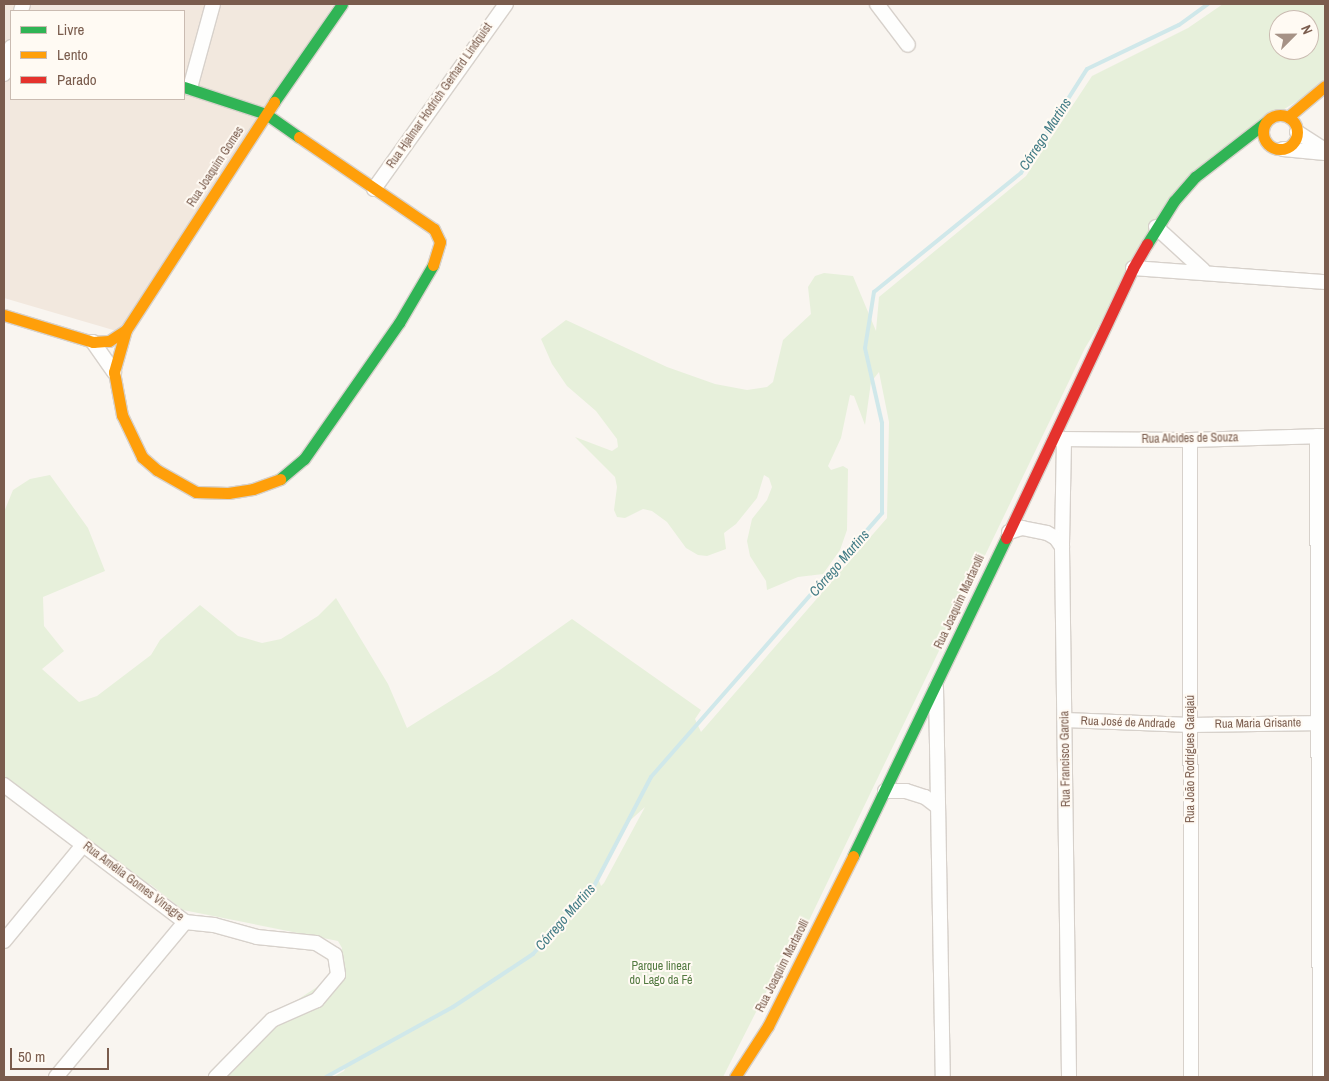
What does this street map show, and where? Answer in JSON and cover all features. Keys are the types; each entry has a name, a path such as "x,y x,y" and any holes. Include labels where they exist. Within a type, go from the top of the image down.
{"street":[{"path":"4,315 93,342 114,372 122,415 131,439 157,470 196,492 228,493 280,479 304,459 355,388 438,257 440,242 434,229 266,114 187,88 213,4"},
{"name":"Rua Joaquim Gomes","path":"93,342 108,341 126,330 266,114 342,4"},
{"name":"Rua Hjalmar Hodrich Gerhard Lindquist","path":"374,189 506,4"},
{"path":"877,4 908,46"},
{"path":"4,74 10,51"},
{"path":"1267,144 1262,133 1266,122 1276,115 1288,117 1325,86"},
{"path":"1288,117 1297,132 1325,152"},
{"name":"Rua Joaquim Martarolli","path":"735,1077 768,1026 801,963 1009,532 1059,440 1133,268 1156,227 1195,177 1225,151 1266,122"},
{"path":"1283,149 1293,143 1297,132"},
{"path":"1225,151 1267,144 1283,149 1325,152"},
{"path":"1156,227 1203,270"},
{"path":"1133,268 1203,270 1325,282"},
{"path":"114,372 126,330"},
{"path":"1320,1077 1321,436"},
{"name":"Rua Alcides de Souza","path":"1059,440 1190,440 1321,436"},
{"name":"Rua Francisco Garcia","path":"1059,440 1065,720 1069,1077"},
{"name":"Rua João Rodrigues Garajaú","path":"1190,440 1191,1077"},
{"path":"1009,532 1022,528 1047,533 1056,538 1062,547"},
{"path":"936,685 943,1077"},
{"name":"Rua José de Andrade","path":"1065,720 1191,725"},
{"name":"Rua Maria Grisante","path":"1191,725 1322,723"},
{"name":"Rua Amélia Gomes Vinagre","path":"4,785 185,922 214,925 257,937 316,943 335,955 338,975 317,1000 272,1020 216,1077"},
{"path":"885,791 906,791 925,797 938,807"},
{"path":"4,941 83,845"},
{"path":"56,1077 185,922"}],"shaded area":[{"path":"4,4 334,4 120,332 4,298"}],"green space":[{"name":"Parque linear do Lago da Fé","path":"1223,4 1325,4 1325,84 1245,133 1188,179 1085,348 802,935 789,947 723,1077 333,1077 344,1071 346,1066 326,1077 216,1077 257,1026 331,978 340,963 342,948 338,941 183,910 150,884 137,883 4,785 4,512 13,490 30,479 50,475 88,528 105,571 43,597 44,626 64,651 42,669 79,702 97,696 151,655 160,640 200,605 238,636 262,643 281,639 318,616 336,598 388,684 407,728 497,672 572,619 701,710 695,719 701,732 887,518 889,422 879,372 871,382 865,425 854,396 850,395 841,438 828,466 831,470 843,466 848,469 847,530 840,550 823,574 798,577 767,590 766,581 750,556 747,541 752,519 767,500 772,487 769,478 764,475 757,498 736,524 724,533 726,549 707,556 698,555 686,548 667,522 652,511 643,509 625,518 617,517 614,510 617,487 615,477 575,437 612,451 618,447 617,439 596,411 567,386 552,364 541,339 566,320 667,367 715,384 747,390 767,387 773,382 783,340 811,314 808,287 815,276 824,273 853,276 876,331 879,297 1026,176 1092,76 1188,28","holes":["645,807 601,886 598,878 625,825"]}],"waterway":[{"name":"Córrego Martins","path":"326,1077 453,1007 533,954 594,886 651,777 882,513 882,423 865,348 874,292 1021,173 1087,69 1179,25 1208,4"}],"traffic: fast":[{"path":"274,102 342,4"},
{"path":"185,87 266,114 299,137"},
{"path":"1147,244 1174,201 1195,177 1266,122"},
{"path":"280,479 304,459 399,323 433,265"},
{"path":"853,856 1006,538"}],"traffic: slow":[{"path":"1288,117 1325,86"},
{"path":"4,315 93,342 109,341 126,330 274,102"},
{"path":"1280,115 1287,116 1292,120 1296,125 1297,132 1296,139 1292,144 1287,148 1280,149 1273,148 1268,144 1264,139 1263,132 1264,125 1268,120 1273,116 1280,115"},
{"path":"299,137 434,229 440,242 433,265"},
{"path":"126,330 114,372 122,415 142,457 157,470 196,492 228,493 253,489 280,479"},
{"path":"735,1077 768,1026 853,856"}],"traffic: jam":[{"path":"1006,538 1133,268 1147,244"}]}
